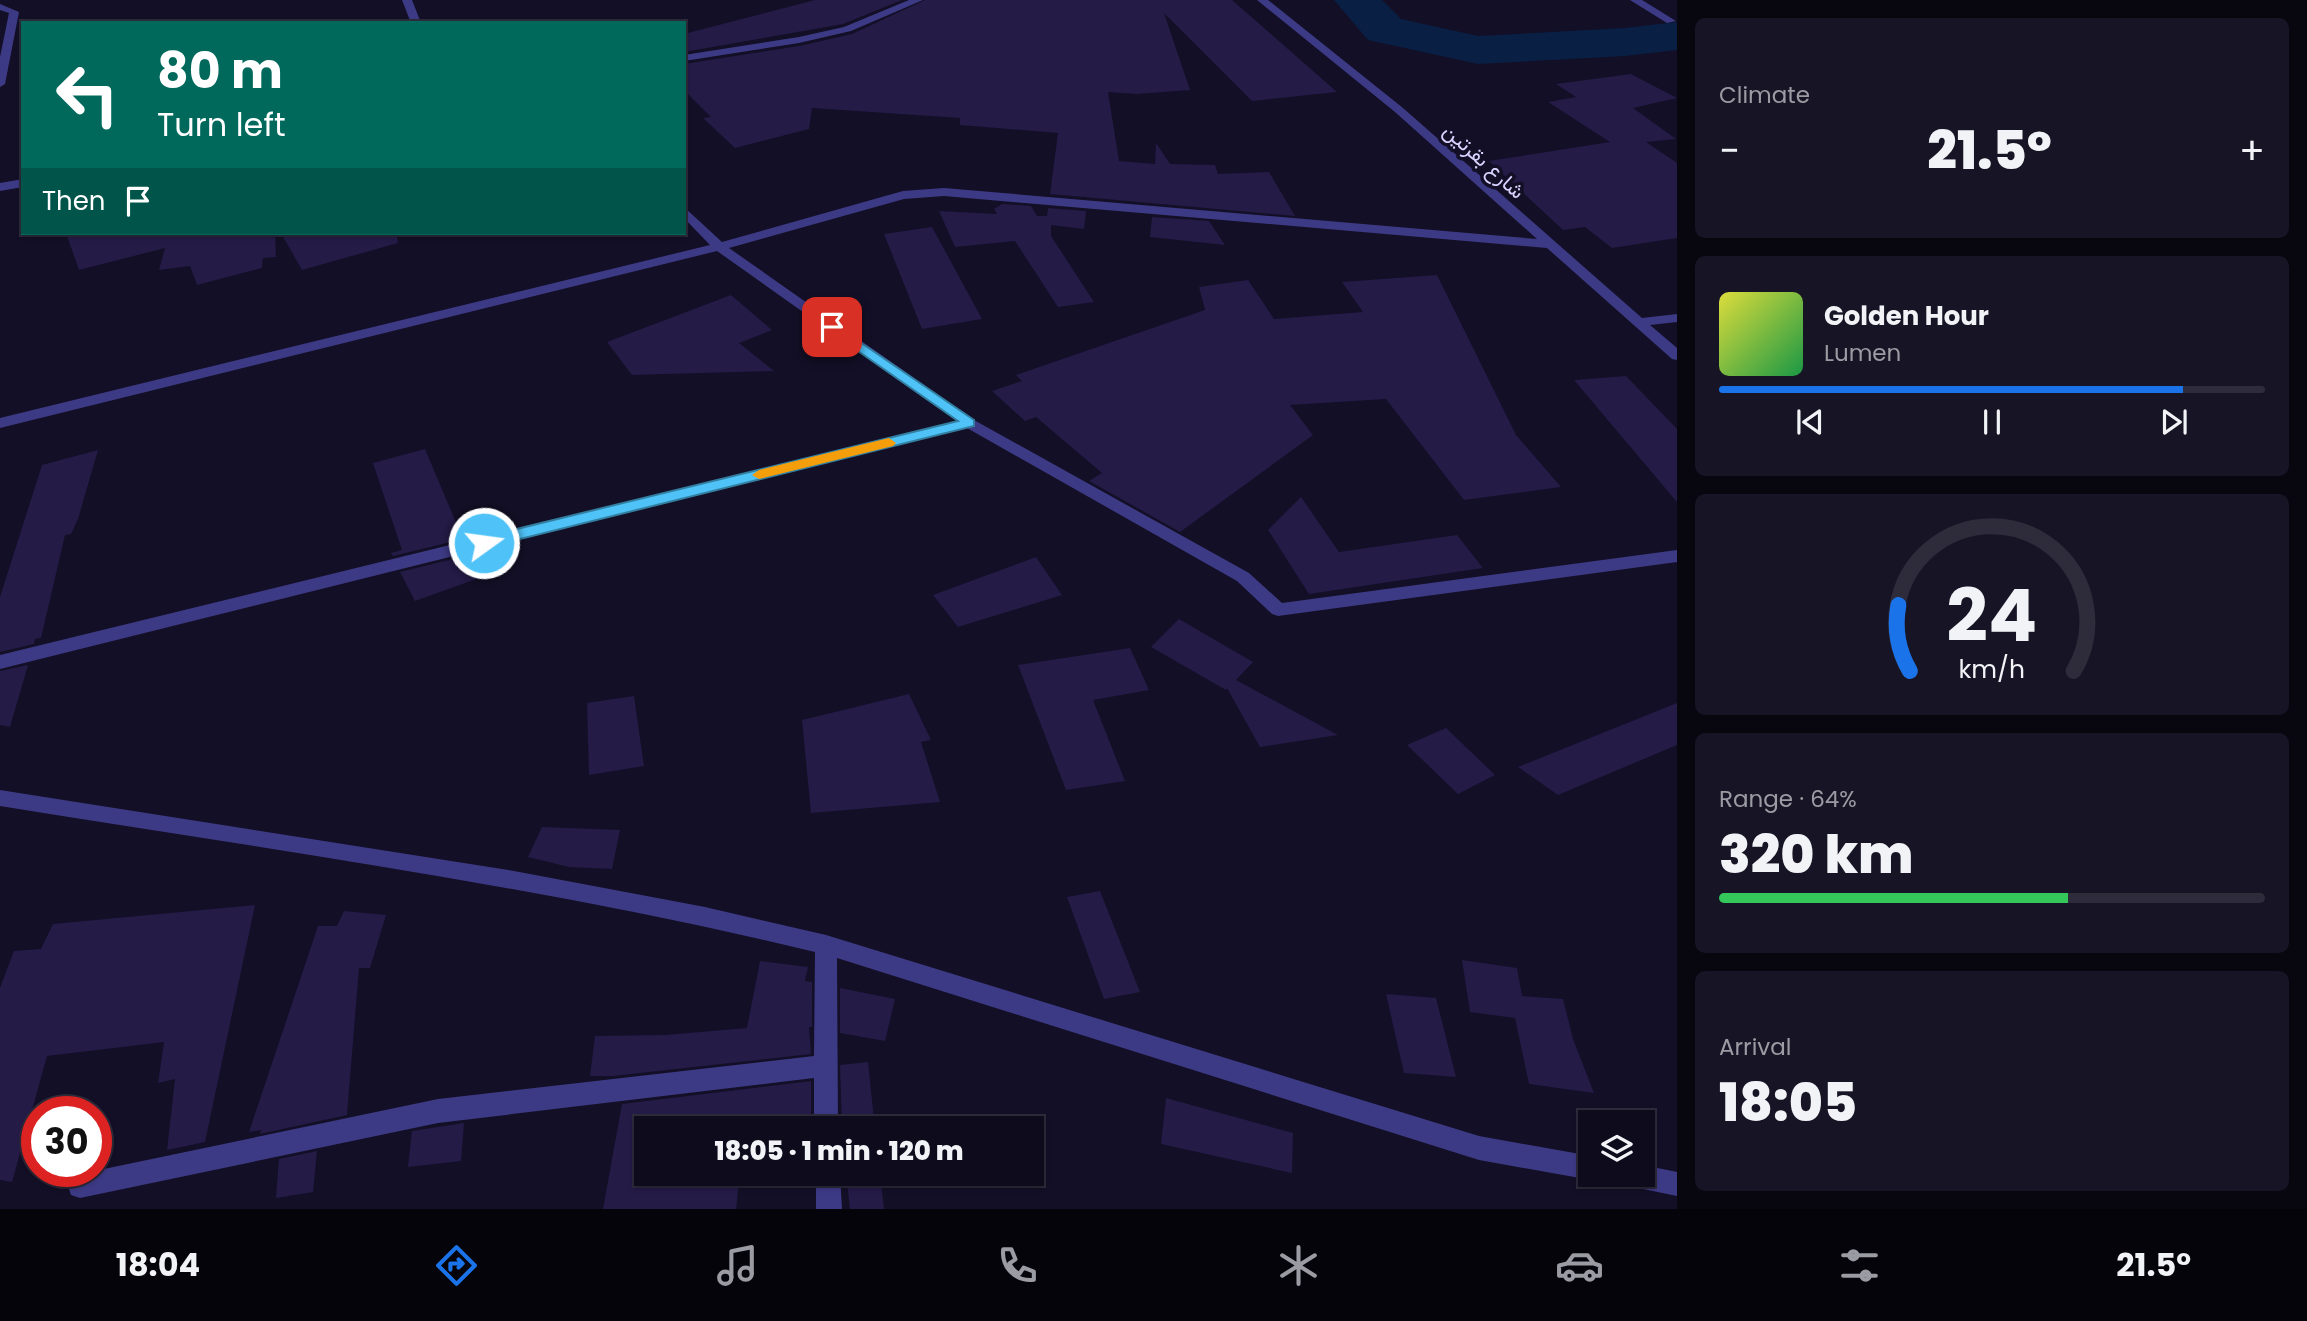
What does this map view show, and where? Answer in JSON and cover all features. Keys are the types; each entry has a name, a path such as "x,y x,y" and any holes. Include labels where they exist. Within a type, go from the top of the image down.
{"street":[{"path":"407,0 415,21"},
{"path":"686,58 823,35 847,29 918,0"},
{"name":"شارع بقرتين","path":"1262,0 1399,110 1677,356"},
{"path":"1635,0 1671,21"},
{"path":"0,8 14,12 0,84"},
{"path":"0,187 21,183"},
{"path":"0,424 719,247 903,195 944,191 1548,244"},
{"path":"686,213 719,247 969,423 1242,577 1278,610 1677,556"},
{"path":"1639,322 1677,318"},
{"path":"0,662 969,423"},
{"path":"0,798 514,880 705,916 826,945 1479,1148 1578,1166"},
{"path":"826,945 826,1116"},
{"path":"112,1179 438,1111 824,1066"},
{"path":"1655,1180 1677,1184"},
{"path":"828,1186 829,1209"}],"building":[{"path":"815,0 902,0 843,24 686,52 686,33"},
{"path":"925,0 1232,0 1337,92 1252,101 1164,13 1190,90 1137,94 1108,92 1119,161 1155,164 1156,143 1170,164 1215,165 1218,174 1269,172 1295,216 1050,194 1058,133 960,125 960,118 812,108 809,129 735,148 703,118 711,117 686,92 686,64 799,46 852,34"},
{"path":"1631,74 1677,98 1633,108 1676,139 1646,142 1677,163 1677,238 1612,248 1585,227 1563,230 1489,161 1610,142 1548,102 1576,97 1556,84"},
{"path":"1002,204 1031,206 1037,216 1047,216 1048,208 1086,211 1084,229 1051,225 1051,236 1094,302 1058,307 1015,241 955,247 939,211 997,214 994,209"},
{"path":"1152,217 1209,221 1225,245 1150,237"},
{"path":"932,227 982,319 922,329 884,234"},
{"path":"67,235 275,235 276,257 263,258 262,268 197,285 190,266 159,270 165,248 79,270"},
{"path":"282,235 396,235 398,243 302,270"},
{"path":"1437,275 1516,435 1561,487 1464,500 1386,399 1290,405 1313,435 1180,532 1089,481 1102,473 1036,417 1025,421 992,391 1022,381 1016,375 1205,310 1199,287 1248,280 1274,319 1363,312 1342,282"},
{"path":"731,295 772,330 739,343 774,371 632,375 607,342"},
{"path":"1626,376 1677,429 1677,502 1574,380"},
{"path":"425,449 463,539 393,556 391,553 402,550 373,463"},
{"path":"98,450 78,519 71,534 65,535 41,638 35,639 34,644 0,652 0,597 42,465"},
{"path":"1301,497 1339,552 1457,535 1483,568 1309,594 1268,530"},
{"path":"469,555 479,578 415,601 400,572"},
{"path":"1036,557 1062,595 958,627 933,595"},
{"path":"1179,619 1253,662 1236,680 1338,735 1260,747 1227,688 1226,690 1151,647"},
{"path":"1130,648 1149,690 1093,700 1125,781 1066,790 1018,665"},
{"path":"28,665 10,727 0,725 0,671"},
{"path":"909,694 931,740 921,742 940,802 811,813 802,720"},
{"path":"634,696 644,766 589,775 587,703"},
{"path":"1677,703 1677,745 1558,795 1518,767"},
{"path":"1446,728 1495,775 1458,794 1407,745"},
{"path":"542,827 620,830 612,869 569,867 528,857"},
{"path":"1100,891 1140,992 1104,999 1067,897"},
{"path":"255,905 205,1142 167,1150 175,1079 158,1083 164,1042 47,1056 36,1096 21,1096 21,1150 12,1182 0,1180 0,988 14,951 41,949 53,924"},
{"path":"344,911 386,915 370,968 359,968 347,1115 260,1134 261,1130 249,1132 318,926 337,926"},
{"path":"1462,960 1517,968 1522,996 1563,999 1573,1039 1594,1093 1529,1084 1515,1018 1470,1012"},
{"path":"760,961 808,967 805,981 812,982 812,1027 809,1027 811,1054 613,1076 590,1076 595,1036 665,1035 747,1028"},
{"path":"840,988 895,999 885,1041 840,1033"},
{"path":"1386,994 1436,998 1456,1077 1404,1073"},
{"path":"868,1062 874,1116 842,1116 840,1065"},
{"path":"811,1081 811,1116 634,1116 634,1186 739,1186 736,1209 603,1209 622,1104"},
{"path":"1166,1098 1293,1133 1292,1173 1161,1144"},
{"path":"464,1123 461,1161 408,1167 412,1131"},
{"path":"317,1151 313,1192 276,1198 279,1159"},
{"path":"847,1186 881,1186 884,1209 850,1209"}],"waterway":[{"path":"1357,0 1385,30 1478,50 1625,42 1677,36"}],"slow traffic":[{"path":"759,475 889,443"}],"route":[{"path":"484,543 969,423 832,327"}]}
